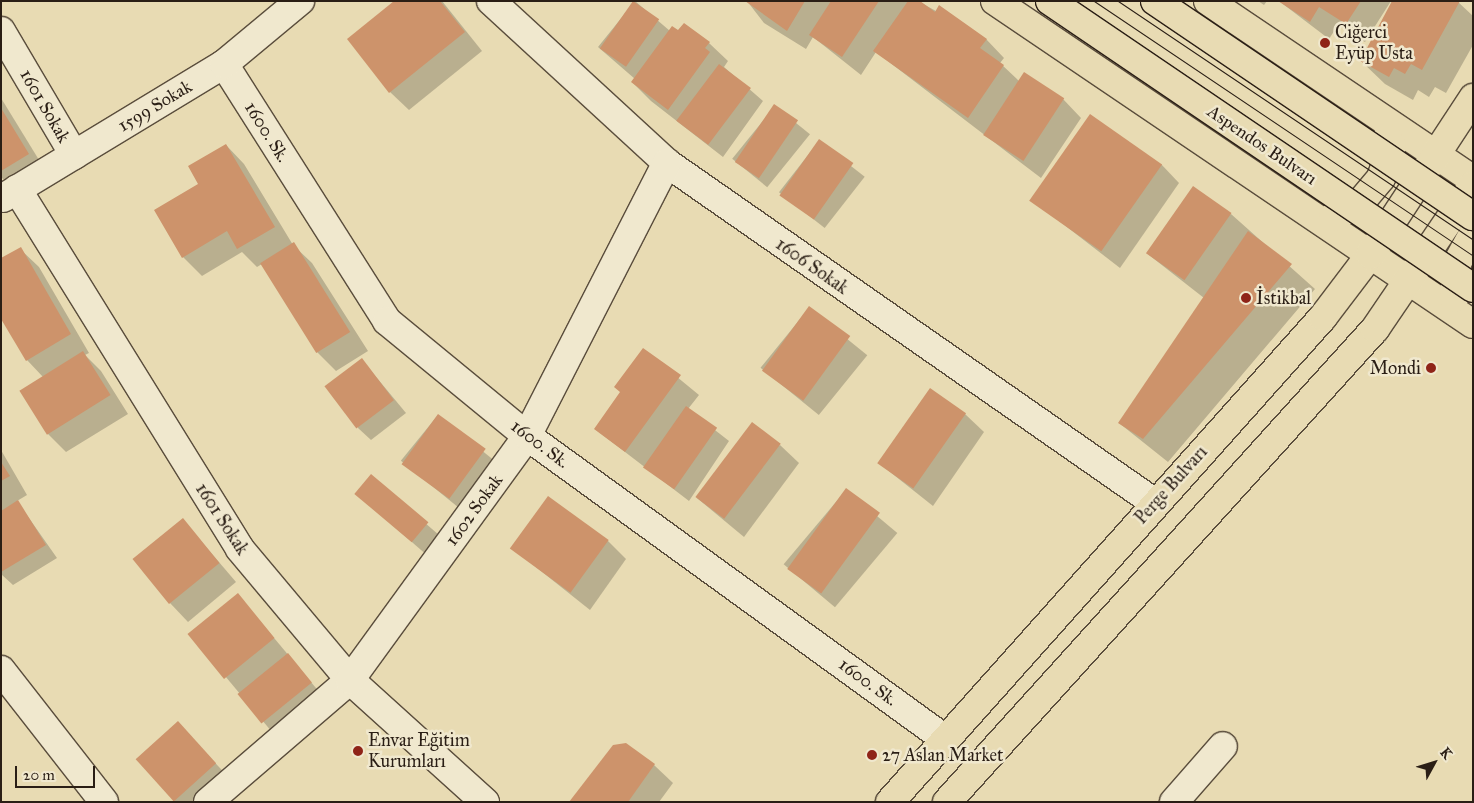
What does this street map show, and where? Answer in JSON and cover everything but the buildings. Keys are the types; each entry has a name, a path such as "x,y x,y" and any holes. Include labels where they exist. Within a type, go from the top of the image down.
{"main road":[{"path":"995,1 1472,323"},
{"name":"Aspendos Bulvarı","path":"1050,1 1473,288"},
{"path":"1155,1 1473,216"},
{"path":"1208,1 1377,118 1473,180"},
{"name":"Perge Bulvarı","path":"890,802 1323,317 1370,255 1473,98"},
{"path":"1304,211 1331,218 1360,203 1380,178 1392,146 1377,118"},
{"path":"947,802 1375,329 1410,281 1473,185"},
{"path":"1472,323 1453,297 1457,263 1473,234"}],"street":[{"name":"1599 Sokak","path":"9,194 224,64 300,1"},
{"name":"1606 Sokak","path":"491,1 667,163 1155,503"},
{"name":"1601 Sokak","path":"1,31 74,155"},
{"name":"1600. Sk.","path":"224,64 387,321 527,436 946,739"},
{"name":"1602 Sokak","path":"208,802 350,680 527,436 667,163"},
{"name":"1601 Sokak","path":"9,194 240,548 350,680 485,802"},
{"path":"1,670 104,802"},
{"path":"1174,802 1223,746"}],"tram line":[{"path":"1094,1 1473,256"},
{"path":"1118,1 1473,240"}],"place":[{"name":"Ciğerci Eyüp Usta","path":"1325,43"},
{"name":"İstikbal","path":"1246,298"},
{"name":"Mondi","path":"1431,368"},
{"name":"Envar Eğitim Kurumları","path":"358,751"},
{"name":"27 Aslan Market","path":"872,755"}]}
